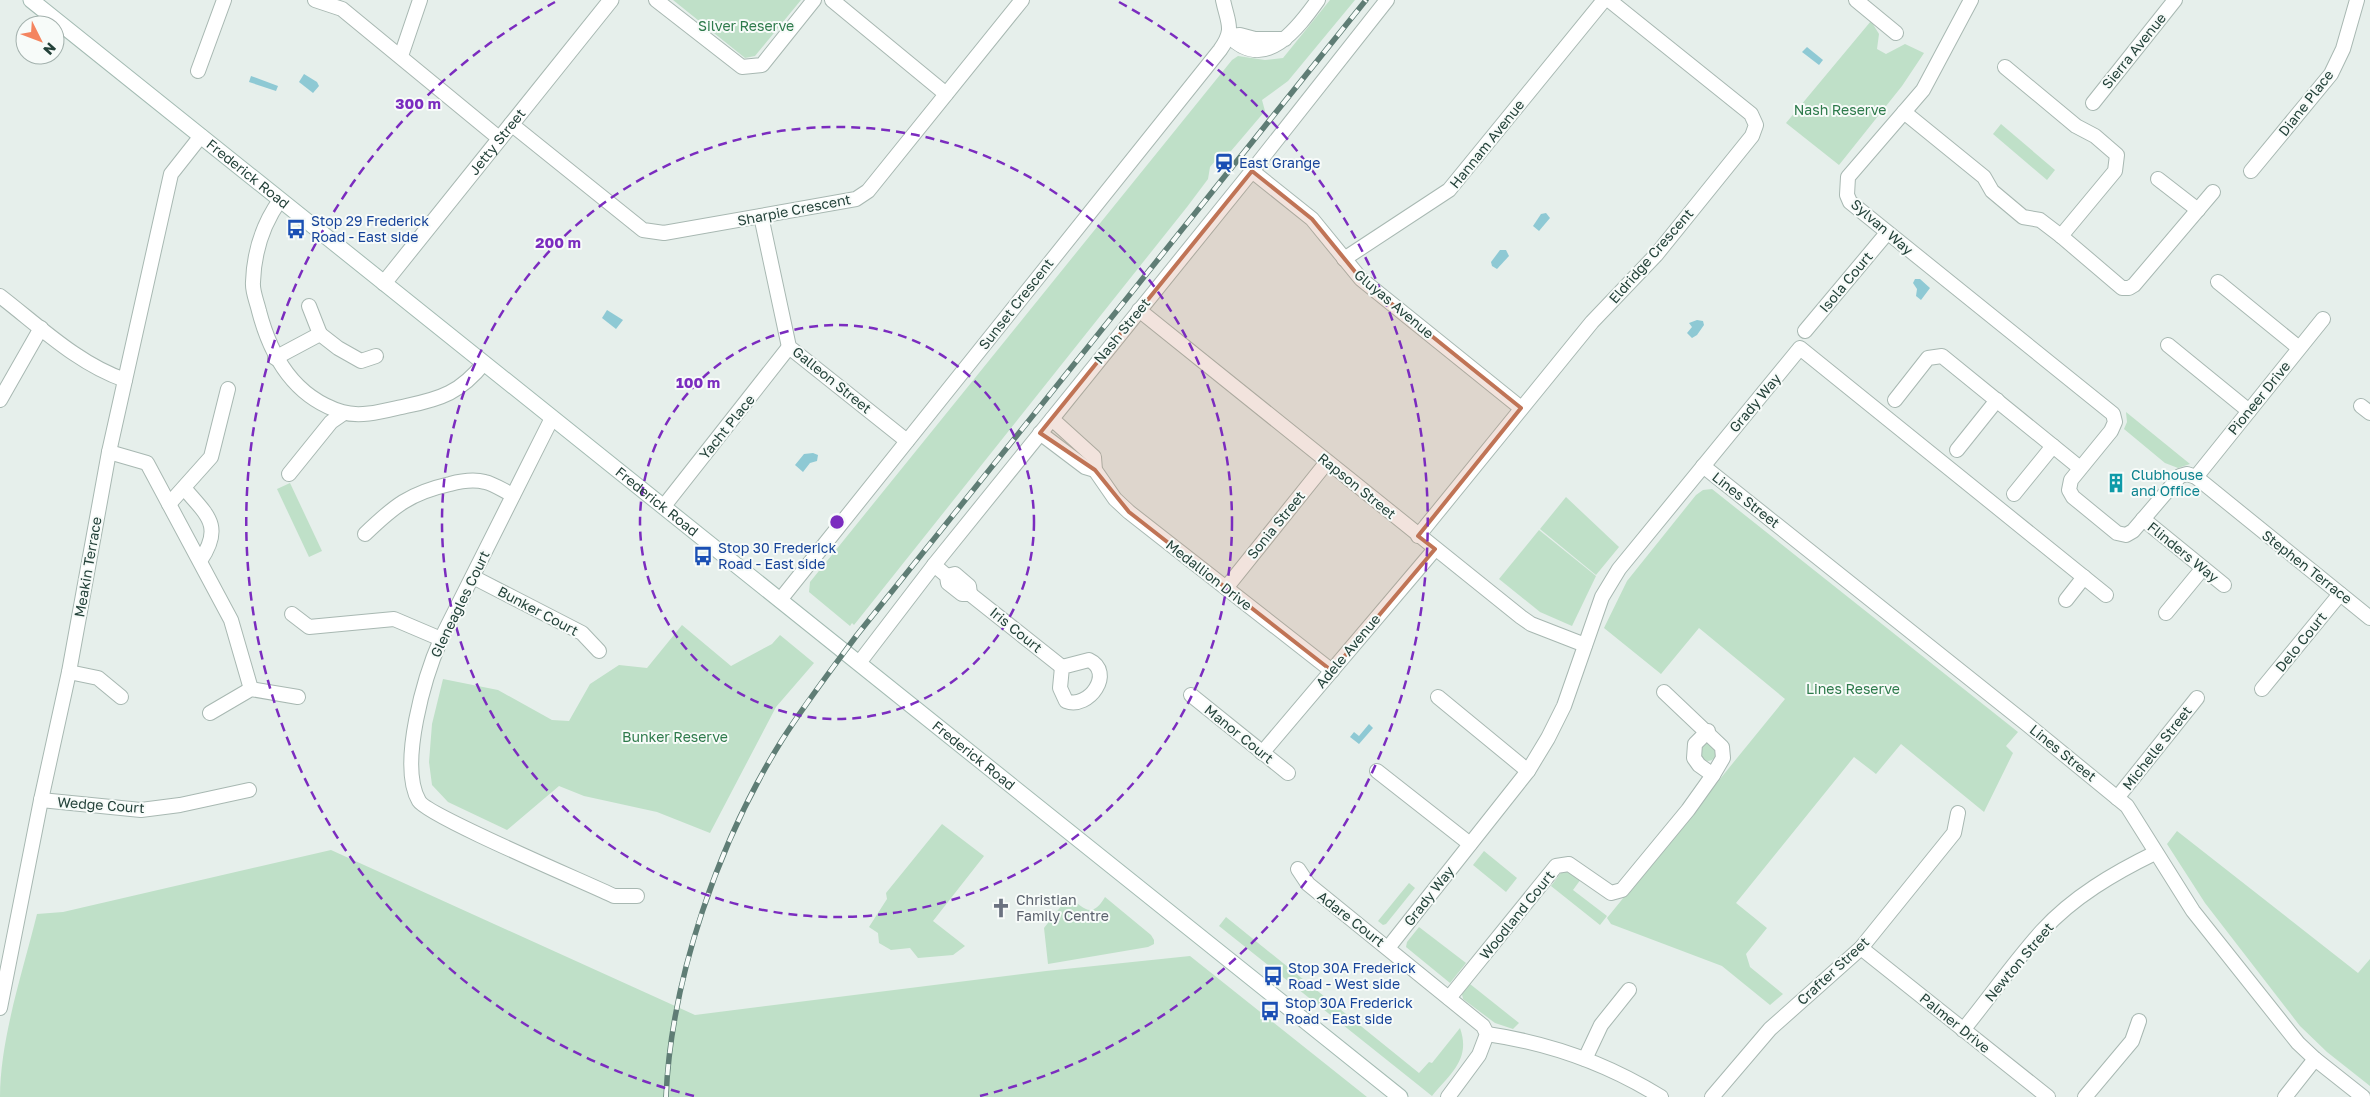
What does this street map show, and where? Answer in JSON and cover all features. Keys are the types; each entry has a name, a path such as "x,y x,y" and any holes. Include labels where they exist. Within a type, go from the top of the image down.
{"main road":[{"name":"Frederick Road","path":"31,0 1400,1097"},
{"name":"Jetty Street","path":"384,283 611,0"}],"street":[{"path":"198,71 224,0"},
{"path":"315,0 342,10 401,56 500,139"},
{"path":"401,56 420,0"},
{"path":"656,0 742,68 762,65 814,0"},
{"path":"832,0 946,94"},
{"name":"Sharpie Crescent","path":"512,124 643,230 664,233 856,199 868,191 1022,0"},
{"path":"1223,0 1230,28 1229,36 1236,44 1249,49 1266,49 1280,44 1299,27 1318,0"},
{"name":"Nash Street","path":"859,663 934,565 1252,171 1386,0"},
{"name":"Hannam Avenue","path":"1344,259 1450,190 1604,0"},
{"name":"Eldridge Crescent","path":"1418,536 1592,322 1656,255 1752,136 1756,125 1751,114 1609,0"},
{"path":"1856,0 1896,33"},
{"name":"Sylvan Way","path":"1971,0 1923,90 1848,177 1846,195 1850,202 1887,233 2113,414 2115,422 2111,431 2080,468"},
{"name":"Sierra Avenue","path":"2093,103 2175,0"},
{"name":"Diane Place","path":"2251,171 2331,74 2343,49 2357,0"},
{"path":"2362,0 2370,2"},
{"name":"Sunset Crescent","path":"780,600 1229,36"},
{"path":"2005,67 2076,126 2095,136 2116,155 2115,171 2061,236"},
{"path":"1904,112 1984,177 1992,191 2023,217 2040,220 2122,288 2129,288 2134,285 2213,192"},
{"name":"Meakin Terrace","path":"0,1008 41,800 69,672 109,452 171,174 200,136"},
{"name":"Gluyas Avenue","path":"1252,171 1312,219 1362,279 1521,408"},
{"path":"2158,179 2198,210"},
{"path":"280,200 264,228 255,260 252,284 266,338 275,358 297,385 316,401 344,413 372,413 440,398 465,384 484,364"},
{"name":"Galleon Street","path":"761,216 789,347 907,441"},
{"name":"Isola Court","path":"1805,331 1887,233"},
{"path":"2218,282 2299,348"},
{"path":"0,296 91,365 125,380"},
{"path":"310,306 320,334 338,348 361,361 376,356"},
{"name":"Rapson Street","path":"1139,310 1521,618 1531,624 1585,645"},
{"name":"Pioneer Drive","path":"2196,477 2323,319"},
{"path":"0,400 41,328"},
{"path":"275,358 320,334"},
{"path":"2168,345 2250,411"},
{"name":"Yacht Place","path":"664,506 789,347"},
{"name":"Grady Way","path":"1388,948 1528,771 1548,738 1564,706 1602,597 1620,569 1800,348 2106,595"},
{"path":"1894,400 1928,358 1935,355 1942,356 2080,468 2071,480 2070,490 2073,497 2116,533 2126,535 2133,531 2180,476 2188,474 2196,477"},
{"path":"170,504 211,457 228,389"},
{"path":"1957,450 1997,400"},
{"path":"289,474 331,422 344,413"},
{"name":"Gleneagles Court","path":"552,418 474,577 440,639 428,669 418,709 413,750 414,789 422,806 614,896 637,896"},
{"name":"Medallion Drive","path":"1052,419 1094,457 1095,470 1115,498 1129,512 1332,671"},
{"name":"Medallion Drive","path":"1040,432 1085,467 1095,470"},
{"path":"2014,494 2053,446"},
{"path":"109,452 147,463 231,620 251,688"},
{"name":"Sonia Street","path":"1226,588 1327,462"},
{"name":"Lines Street","path":"1702,466 2127,806 2193,912 2298,1043 2363,1097"},
{"name":"Stephen Terrace","path":"2196,477 2370,618"},
{"path":"365,534 391,509 411,496 433,488 463,481 484,481 513,495"},
{"path":"184,488 211,520 211,545 200,561"},
{"name":"Flinders Way","path":"2143,519 2224,585"},
{"name":"Adele Avenue","path":"1262,753 1435,549"},
{"name":"Iris Court","path":"934,565 947,576 948,583 962,594 970,594 1062,667"},
{"path":"2166,613 2203,568"},
{"name":"Bunker Court","path":"474,577 582,633 599,651"},
{"path":"2066,600 2084,577"},
{"name":"Delo Court","path":"2262,690 2340,594"},
{"path":"292,614 309,627 394,619 440,639"},
{"path":"69,672 98,678 121,698"},
{"path":"210,713 251,688 298,698"},
{"name":"Woodland Court","path":"1449,998 1556,866 1569,864 1610,893 1622,890 1688,810 1721,763 1724,752 1720,742 1664,692"},
{"name":"Manor Court","path":"1191,695 1288,773"},
{"path":"1438,697 1528,771"},
{"name":"Michelle Street","path":"2118,798 2197,698"},
{"path":"1708,731 1695,744 1694,758 1698,765 1713,774"},
{"path":"1377,770 1470,844"},
{"name":"Wedge Court","path":"41,800 141,810 180,805 249,790"},
{"name":"Crafter Street","path":"1712,1097 1770,1029 1861,948 1954,833 1958,813"},
{"name":"Newton Street","path":"1963,1030 2043,930 2069,906 2098,884 2155,853"},
{"name":"Adare Court","path":"1298,869 1308,884 1483,1026 1487,1034"},
{"name":"Palmer Drive","path":"1861,948 2048,1097"},
{"path":"1585,1058 1601,1025 1629,990"},
{"path":"2085,1097 2132,1041 2139,1021"},
{"path":"1448,1097 1475,1062 1487,1034 1585,1058 1632,1079 1661,1097"},
{"path":"2285,1097 2315,1059"}],"highlighted area":[{"path":"1252,171 1312,219 1361,279 1521,408 1418,536 1435,549 1332,671 1129,512 1095,470 1040,433"}],"green space":[{"name":"Silver Reserve","path":"673,0 801,0 755,56 745,58"},
{"path":"1330,0 1355,0 1288,81 1262,100 1265,111 1231,151 1222,153 1210,167 1208,179 1187,207 854,625 852,623 850,626 809,592 810,582 1232,60 1238,56 1265,60 1283,58"},
{"name":"Nash Reserve","path":"1871,21 1879,34 1877,49 1886,54 1905,44 1924,53 1902,86 1839,165 1786,123"},
{"path":"2001,124 2055,170 2047,180 1993,134"},
{"path":"2126,412 2190,464 2178,468 2165,463 2124,429 2127,422"},
{"path":"290,483 322,551 309,557 277,489"},
{"name":"Lines Reserve","path":"1712,489 2018,732 2006,746 2013,753 1984,812 1901,744 1876,774 1854,757 1736,903 1767,928 1746,954 1750,967 1783,994 1770,1005 1722,966 1611,924 1607,918 1785,699 1699,628 1661,674 1604,628 1627,581 1696,495 1703,490"},
{"path":"1566,497 1619,547 1596,575 1540,529"},
{"path":"1539,530 1596,576 1572,626 1540,612 1499,579"},
{"name":"Bunker Reserve","path":"682,625 731,666 772,644 780,635 814,663 776,707 710,833 657,812 584,796 559,786 507,830 448,802 432,785 429,762 432,724 443,679 498,690 552,720 569,721 590,684 619,665 647,668"},
{"path":"1708,743 1714,746 1717,752 1714,758 1708,761 1702,758 1699,752 1702,746"},
{"path":"942,824 984,856 933,921 965,946 953,955 918,958 910,948 891,950 879,943 878,933 869,927 887,899 886,893"},
{"path":"2177,831 2358,973 2370,959 2370,1086 2327,1052 2300,1026 2205,903 2167,844"},
{"path":"331,850 695,1015 1046,971 1190,956 1367,1097 0,1097 1,1075 8,1029 37,914 63,912"},
{"path":"1484,851 1517,878 1506,892 1473,865"},
{"path":"1563,870 1570,870 1581,879 1573,890 1607,916 1600,925 1551,886"},
{"path":"1409,883 1415,888 1386,924 1383,925 1378,921"},
{"path":"1069,896 1088,910 1096,908 1105,897 1151,935 1154,944 1148,947 1048,964 1044,928"},
{"path":"1226,917 1419,1073 1429,1062 1432,1063 1460,1028 1463,1048 1461,1057 1452,1073 1432,1096 1219,926"},
{"path":"1419,927 1466,963 1450,983 1406,947 1407,942"},
{"path":"1470,984 1519,1023 1513,1029 1495,1023 1463,999 1462,994"}],"water":[{"path":"1807,47 1823,60 1819,65 1802,52"},
{"path":"304,74 317,82 319,86 313,93 299,82"},
{"path":"251,76 278,86 276,91 249,82"},
{"path":"1546,213 1550,218 1539,231 1533,226 1541,214"},
{"path":"1500,250 1506,250 1509,256 1497,269 1492,266 1491,262"},
{"path":"1915,279 1920,279 1930,288 1921,300 1916,296 1917,289 1913,283"},
{"path":"607,310 623,320 616,329 602,318"},
{"path":"1697,320 1703,321 1704,325 1697,335 1692,338 1687,333 1692,327 1689,323"},
{"path":"813,453 818,455 817,461 810,463 803,472 795,465 804,454"},
{"path":"1369,724 1373,728 1359,744 1350,737 1354,732 1359,736"}],"railway":[{"path":"666,1097 677,1005 688,958 702,912 738,822 759,779 782,740 857,635 1366,0"}],"place":[{"name":"East Grange","path":"1224,163"},
{"name":"Stop 29 Frederick Road - East side","path":"296,229"},
{"name":"Clubhouse and Office","path":"2116,483"},
{"name":"Stop 30 Frederick Road - East side","path":"703,556"},
{"name":"Christian Family Centre","path":"1001,908"},
{"name":"Stop 30A Frederick Road - West side","path":"1273,976"},
{"name":"Stop 30A Frederick Road - East side","path":"1270,1011"}]}
